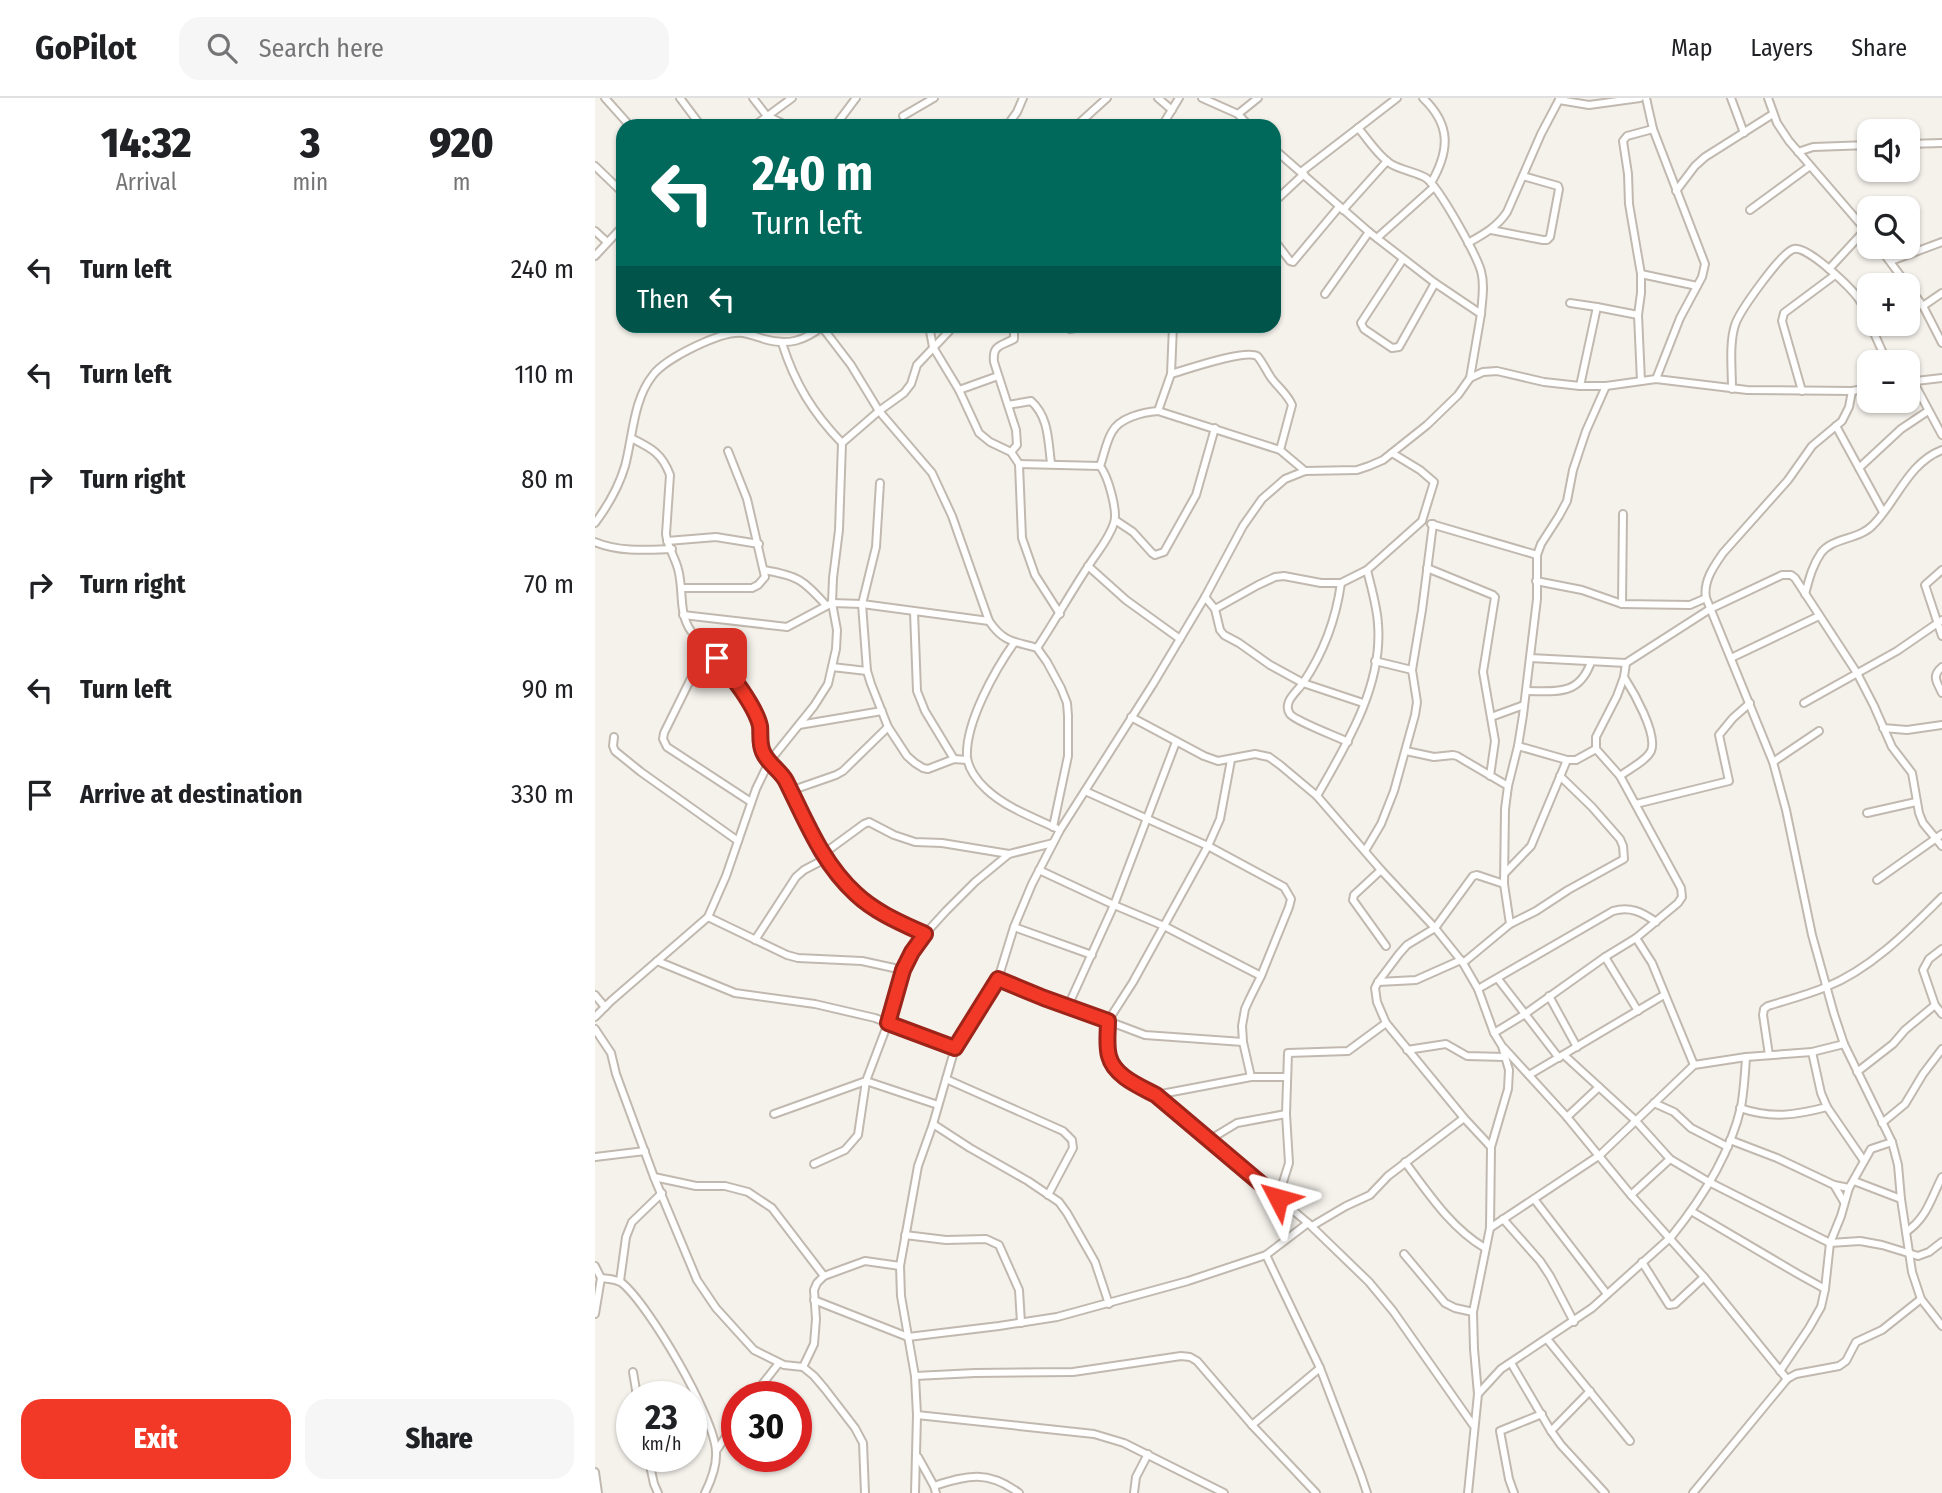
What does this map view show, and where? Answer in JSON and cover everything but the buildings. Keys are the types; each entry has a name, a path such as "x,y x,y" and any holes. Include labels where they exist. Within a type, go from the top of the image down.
{"street":[{"path":"605,98 624,119"},
{"path":"680,98 696,119"},
{"path":"753,98 767,116 773,119"},
{"path":"763,119 792,98"},
{"path":"840,119 856,98"},
{"path":"903,116 934,98"},
{"path":"1012,119 1023,98"},
{"path":"1084,119 1107,98"},
{"path":"1158,98 1172,110"},
{"path":"1166,119 1178,98"},
{"path":"1202,98 1238,114 1243,119"},
{"path":"1238,114 1258,98"},
{"path":"1281,195 1386,101 1397,98"},
{"path":"1377,238 1432,185 1441,163 1445,144 1441,120 1423,98"},
{"path":"1468,243 1491,230 1502,220 1560,99 1589,105 1640,98"},
{"path":"1646,98 1653,129 1705,264 1702,277 1679,318 1656,379"},
{"path":"1731,98 1744,133"},
{"path":"1768,98 1777,123 1798,152 1857,220"},
{"path":"1676,191 1705,157 1773,114"},
{"path":"1056,829 1085,791 1153,684 1205,597 1243,526 1262,499 1285,479 1305,471 1357,470 1369,467 1392,453 1441,413 1470,378 1484,286 1481,270 1468,243 1432,185 1422,176 1387,161 1358,128"},
{"path":"1641,381 1638,316 1641,274 1629,204 1623,141 1627,136 1653,129"},
{"path":"1920,144 1942,143"},
{"path":"1798,152 1813,147 1857,145"},
{"path":"1281,155 1369,232 1435,283 1481,314"},
{"path":"1281,249 1293,262 1387,161"},
{"path":"595,166 616,186"},
{"path":"1750,210 1810,166"},
{"path":"1491,230 1543,240 1550,237 1559,189 1554,184 1523,176"},
{"path":"595,231 607,242"},
{"path":"1325,294 1369,232"},
{"path":"595,256 616,233"},
{"path":"1829,269 1857,242"},
{"path":"1942,242 1891,261 1923,306 1942,343"},
{"path":"1732,389 1735,323 1779,260 1789,251 1795,248 1812,256 1852,290 1857,298"},
{"path":"1403,259 1361,323 1364,329 1396,349 1435,283"},
{"path":"1641,274 1697,286"},
{"path":"1802,391 1784,328 1784,313 1835,275"},
{"path":"1923,306 1942,293"},
{"path":"1570,303 1638,316"},
{"path":"1580,386 1597,307"},
{"path":"595,523 610,500 624,469 639,398 652,376 666,362 731,333"},
{"path":"751,333 782,344 794,342 812,333"},
{"path":"828,333 879,411 932,473 956,527 989,621 996,631 1014,643 1037,648 1067,702 1068,756 1053,843 1014,927 998,979 955,1048 918,1166 900,1266 901,1296 915,1376 915,1493"},
{"path":"930,333 933,347 959,390 979,433 990,442 1011,452 1019,464 1022,538 1035,575 1060,614"},
{"path":"842,443 904,393 911,384 918,365 947,333"},
{"path":"1011,452 1018,442 993,354 997,348 1014,339 1014,333"},
{"path":"1158,411 1171,374 1174,333"},
{"path":"595,1017 708,917 726,876 751,802 769,762 814,706 828,684 837,649 837,630 829,604 839,530 842,443 822,421 799,386 782,344"},
{"path":"1171,374 1220,359 1254,355 1258,357 1268,375 1292,405 1280,450"},
{"path":"1470,378 1483,372 1497,371 1544,382 1580,386 1606,386 1656,379 1732,389 1857,390"},
{"path":"959,390 998,376"},
{"path":"1920,381 1942,378"},
{"path":"1510,923 1504,884 1504,809 1518,746 1526,691 1537,599 1537,555 1567,501 1577,457 1606,386"},
{"path":"1851,391 1846,414 1812,446 1787,480 1723,553 1705,591 1773,762 1786,810 1812,935 1844,1044 1892,1142 1898,1165 1912,1272 1921,1298 1942,1326"},
{"path":"1920,398 1942,435"},
{"path":"1008,405 1031,401 1039,410 1047,427 1051,463"},
{"path":"1100,466 1116,427 1136,415 1158,411 1280,450 1305,471"},
{"path":"1859,468 1901,429 1928,411"},
{"path":"1836,426 1882,512"},
{"path":"1115,520 1133,532 1155,555 1164,552 1196,495 1215,428"},
{"path":"631,438 654,450 667,466 670,484 667,541 679,571 683,615 689,629 727,669 743,693 760,726 760,743 769,762 784,777 824,857 855,894 887,916 925,934"},
{"path":"1805,594 1813,566 1822,551 1871,528 1905,480 1926,459 1942,450"},
{"path":"681,588 752,588 765,577 747,499 728,451"},
{"path":"1215,609 1275,577 1341,583 1367,570 1422,521 1434,482 1392,453"},
{"path":"1019,464 1100,466 1109,484 1115,520 1105,542 1037,648"},
{"path":"880,483 876,547 862,604 867,671 888,727 907,756 923,768 929,769 954,759 967,760"},
{"path":"1622,604 1623,514"},
{"path":"1422,521 1537,555"},
{"path":"1365,851 1387,810 1406,751 1417,702 1412,670 1433,524"},
{"path":"667,541 716,537 759,544"},
{"path":"595,542 630,549 672,549"},
{"path":"1088,566 1126,600 1180,639"},
{"path":"1427,568 1495,597 1483,671 1495,741 1490,776"},
{"path":"764,570 799,579 829,604"},
{"path":"1317,796 1348,742 1372,681 1378,624 1367,570"},
{"path":"1942,570 1925,585 1940,622 1942,636"},
{"path":"1530,658 1626,663 1710,609 1787,574 1795,578 1857,673 1892,747 1912,773 1916,802 1923,823 1940,840 1877,880"},
{"path":"1536,581 1582,590 1622,604 1690,605 1706,598"},
{"path":"1341,583 1331,629 1303,683 1288,702 1292,717 1348,742"},
{"path":"1205,597 1215,609 1220,630 1224,635 1303,683 1363,703"},
{"path":"683,615 787,627 829,604 862,604 989,621"},
{"path":"914,612 917,691 925,711 954,759"},
{"path":"1731,658 1819,616"},
{"path":"1804,703 1897,652 1940,622"},
{"path":"1014,643 993,674 973,724 967,760 974,775 999,800 1056,829"},
{"path":"706,648 663,739 667,747 751,802"},
{"path":"1375,662 1412,670"},
{"path":"1526,691 1555,691 1575,687 1586,675 1591,662"},
{"path":"1494,1033 1636,938 1682,897 1681,888 1620,776 1596,749 1596,737 1624,677 1626,663"},
{"path":"832,667 867,671"},
{"path":"1942,667 1935,677 1942,693"},
{"path":"1620,776 1650,753 1653,743 1643,710 1624,677"},
{"path":"1636,804 1729,781 1719,735 1750,702"},
{"path":"1491,717 1524,705"},
{"path":"799,725 881,711"},
{"path":"1131,717 1218,761 1255,754 1269,757 1317,796 1462,962 1478,989 1494,1033 1502,1046 1600,1155 1631,1195 1671,1237 1787,1379"},
{"path":"1883,728 1907,730 1942,725"},
{"path":"790,791 843,771 888,727"},
{"path":"1773,762 1819,730"},
{"path":"614,737 613,746 620,755 664,790 738,841"},
{"path":"1068,1006 1114,905 1176,742"},
{"path":"1518,746 1567,760 1576,760 1596,749"},
{"path":"1406,751 1434,757 1457,756 1508,786"},
{"path":"1231,760 1220,819 1164,926 1108,1021 1108,1053 1114,1067 1134,1083 1156,1095 1310,1224 1369,1282 1393,1311 1473,1425"},
{"path":"1504,874 1531,846 1567,760"},
{"path":"1378,982 1416,980 1462,962 1510,923 1536,911 1624,859 1620,839 1560,776"},
{"path":"1085,791 1208,846 1284,887 1289,893 1289,907 1245,1009 1243,1042 1251,1077"},
{"path":"1867,813 1916,802"},
{"path":"755,940 796,877 869,822 915,842 942,843 1009,854 1053,843"},
{"path":"814,1164 845,1150 858,1135 866,1081 888,1023 903,970 912,952 925,934 975,882 1009,854"},
{"path":"1039,870 1164,926 1261,976"},
{"path":"1381,870 1354,895 1353,900 1386,946"},
{"path":"1491,1147 1386,1023 1377,1002 1375,988 1407,945 1435,928 1473,876 1504,884"},
{"path":"1769,1055 1764,1009 1827,987 1859,969 1906,933 1942,897"},
{"path":"1478,989 1613,911 1626,908 1646,915 1655,922"},
{"path":"708,917 798,958 862,961 903,970"},
{"path":"1014,927 1092,955"},
{"path":"1636,938 1652,963 1694,1065"},
{"path":"1942,949 1929,959 1923,970 1935,1005 1942,1014"},
{"path":"1605,957 1638,1010"},
{"path":"657,961 735,993 815,1004 875,1018 955,1048"},
{"path":"998,979 1145,1035 1243,1042"},
{"path":"1498,979 1562,1056 1635,1120 1670,1159 1709,1182 1830,1242 1860,1241 1918,1256 1942,1242"},
{"path":"595,995 605,1007"},
{"path":"1529,1075 1664,995"},
{"path":"1549,996 1577,1046"},
{"path":"1857,1072 1893,1044 1935,1005"},
{"path":"1278,1198 1289,1163 1286,1114 1288,1054 1347,1051 1386,1023"},
{"path":"595,1029 611,1053 616,1074 654,1177 697,1280 716,1308 754,1350 779,1363 803,1367 819,1382 859,1434 863,1444 865,1493"},
{"path":"1407,1050 1445,1044 1467,1056 1505,1058"},
{"path":"1490,1228 1600,1155 1694,1065 1747,1057 1812,1052 1844,1044"},
{"path":"1468,1493 1478,1394 1473,1349 1473,1312 1490,1228 1491,1147 1508,1089 1509,1070 1502,1046"},
{"path":"1882,1123 1905,1104 1942,1049"},
{"path":"1812,1052 1821,1093 1827,1107 1864,1161"},
{"path":"1478,1394 1493,1376 1574,1322 1671,1237 1691,1211 1729,1144 1741,1108 1747,1057"},
{"path":"1156,1095 1251,1077 1286,1077"},
{"path":"946,1079 1063,1131 1070,1137 1073,1148 1048,1195"},
{"path":"774,1114 866,1081 938,1105"},
{"path":"1567,1117 1599,1087"},
{"path":"1654,1103 1674,1112 1691,1128 1729,1144 1777,1158 1834,1185 1849,1188"},
{"path":"1741,1108 1761,1114 1779,1115 1827,1107"},
{"path":"1209,1140 1237,1123 1286,1114"},
{"path":"814,1300 908,1337 1057,1317 1174,1286 1266,1255 1310,1224 1370,1195 1405,1162 1464,1118"},
{"path":"933,1124 1015,1172 1059,1202 1095,1262 1109,1304"},
{"path":"1780,1371 1821,1307 1830,1242 1849,1188 1871,1149 1892,1142"},
{"path":"595,1157 645,1151"},
{"path":"1631,1195 1670,1159"},
{"path":"1405,1162 1453,1222 1474,1242 1485,1248"},
{"path":"654,1177 696,1186 725,1186 748,1192 772,1208 824,1276"},
{"path":"1906,1232 1927,1212 1942,1177"},
{"path":"1854,1181 1901,1199"},
{"path":"1834,1185 1844,1202"},
{"path":"620,1281 626,1237 632,1222 662,1193"},
{"path":"1534,1199 1607,1294"},
{"path":"1691,1211 1825,1289"},
{"path":"1503,1219 1540,1261 1574,1322"},
{"path":"905,1236 946,1240 986,1239 999,1245 1019,1290 1021,1323"},
{"path":"1403,1254 1445,1303 1473,1312"},
{"path":"1266,1255 1320,1368 1367,1493"},
{"path":"803,1367 814,1344 814,1290 817,1283 824,1276 865,1261 900,1266"},
{"path":"1642,1262 1669,1305 1675,1304 1704,1277"},
{"path":"595,1266 601,1278 595,1314"},
{"path":"601,1278 620,1281 649,1316 701,1403 716,1451"},
{"path":"1693,1493 1787,1379 1796,1374 1839,1366 1846,1361 1857,1342 1882,1330 1921,1298"},
{"path":"1547,1339 1630,1441"},
{"path":"915,1376 1061,1373 1181,1356 1190,1357 1206,1370 1252,1426 1316,1493"},
{"path":"765,1381 779,1363"},
{"path":"1511,1363 1551,1431 1604,1493"},
{"path":"1252,1426 1320,1368"},
{"path":"633,1372 635,1381"},
{"path":"1551,1431 1590,1391"},
{"path":"917,1415 1094,1434 1149,1454 1224,1493"},
{"path":"1514,1493 1500,1431 1542,1415"},
{"path":"705,1493 716,1451 721,1444"},
{"path":"1134,1493 1136,1477 1149,1454"},
{"path":"916,1455 935,1489 959,1478 980,1476 1006,1483 1019,1493"},
{"path":"595,1472 598,1493"},
{"path":"651,1472 658,1493"},
{"path":"709,1485 715,1493"}],"route":[{"path":"717,658 743,693 757,719 763,753 784,777 825,859 855,894 868,904 925,934 903,970 888,1023 955,1048 998,979 1108,1021 1108,1053 1114,1067 1134,1083 1156,1095 1278,1198"}]}
